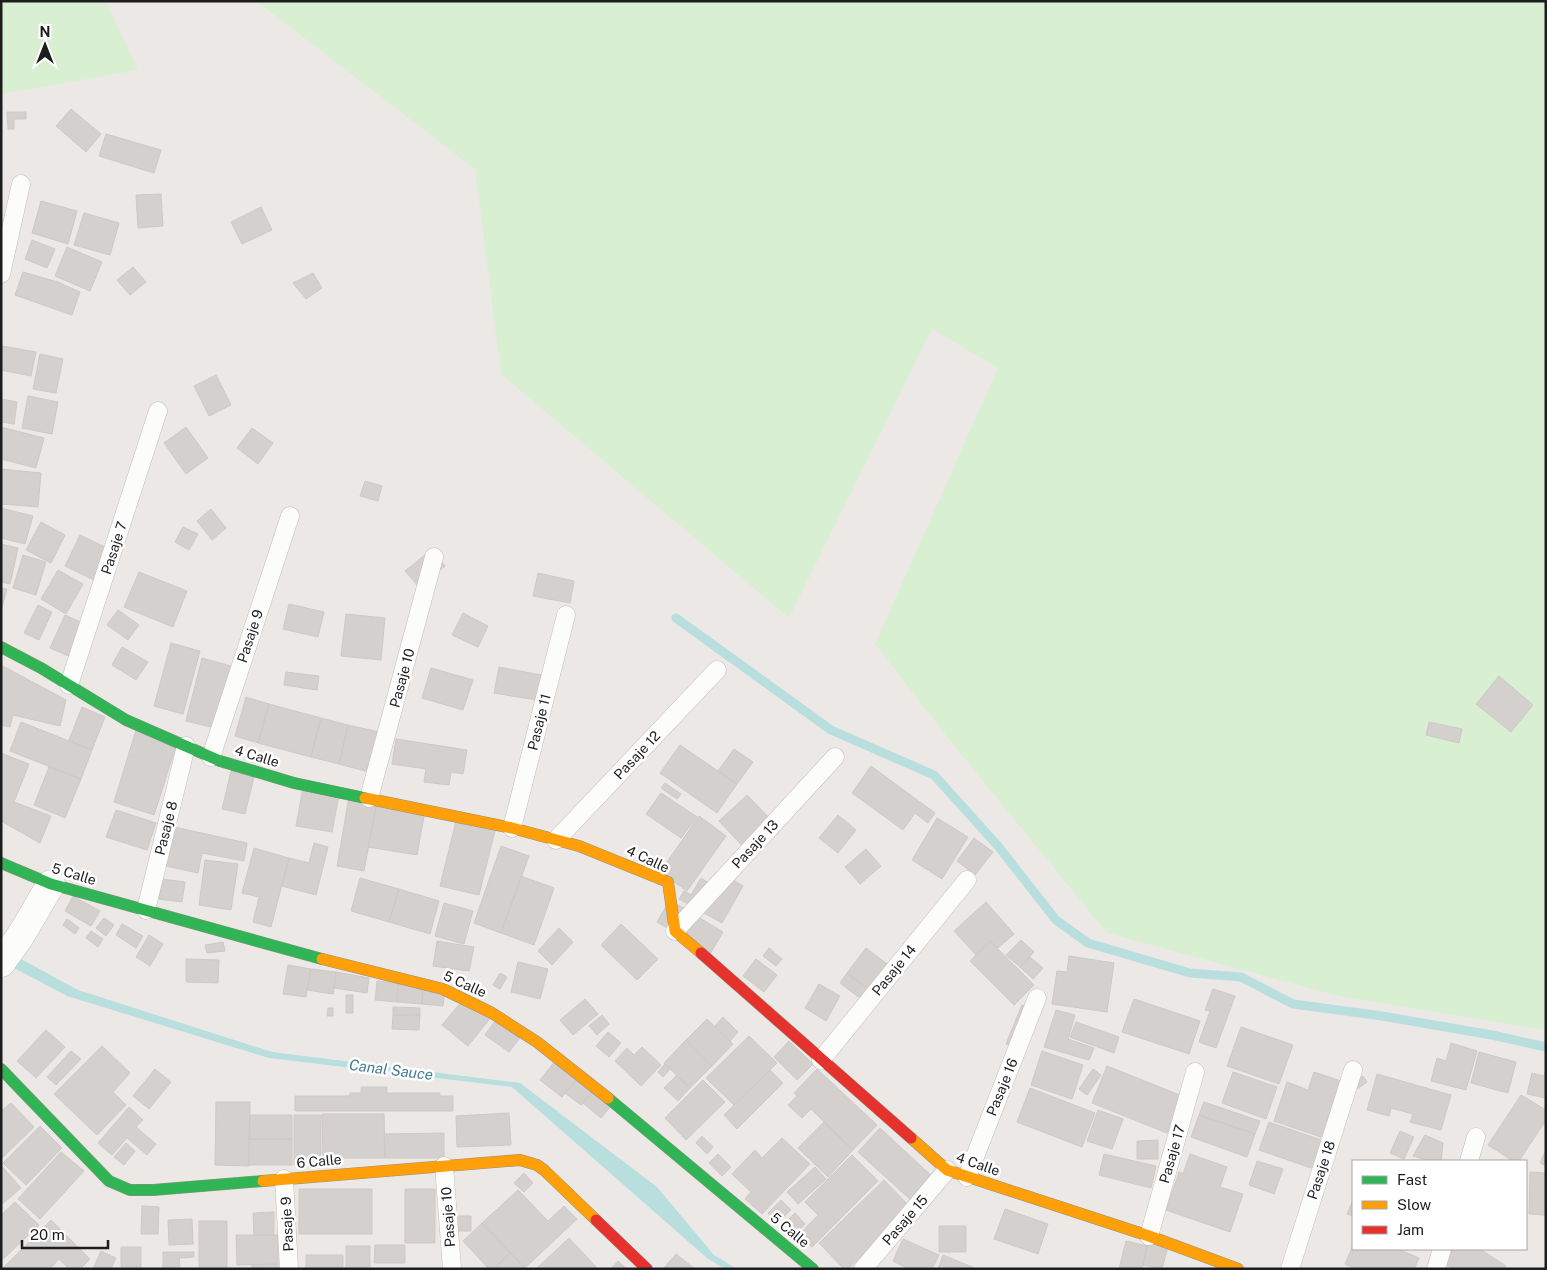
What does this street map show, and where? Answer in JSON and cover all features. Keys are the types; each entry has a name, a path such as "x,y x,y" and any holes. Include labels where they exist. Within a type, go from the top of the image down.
{"street":[{"name":"4 Calle","path":"1,647 126,720 211,757 294,782 512,828 579,846 668,882 675,931 947,1170 1149,1236 1238,1269"},
{"name":"5 Calle","path":"1,863 51,884 302,954 443,989 492,1013 537,1042 634,1119 814,1269"},
{"path":"1,963 21,935 51,884"},
{"name":"6 Calle","path":"1,1069 110,1181 130,1190 153,1190 520,1160 537,1165 647,1269"}],"lane":[{"path":"1,274 21,184"},
{"name":"Pasaje 7","path":"69,686 158,411"},
{"name":"Pasaje 9","path":"211,757 290,516"},
{"name":"Pasaje 10","path":"369,798 434,557"},
{"name":"Pasaje 11","path":"512,828 566,615"},
{"name":"Pasaje 12","path":"556,840 717,670"},
{"name":"Pasaje 8","path":"146,910 186,746"},
{"name":"Pasaje 13","path":"675,931 835,757"},
{"name":"Pasaje 14","path":"821,1060 967,880"},
{"name":"Pasaje 16","path":"966,1177 1037,998"},
{"name":"Pasaje 18","path":"1290,1269 1353,1070"},
{"name":"Pasaje 17","path":"1149,1236 1195,1072"},
{"path":"1469,1160 1476,1137"},
{"name":"Pasaje 10","path":"444,1166 452,1269"},
{"name":"Pasaje 15","path":"863,1269 947,1170"},
{"name":"Pasaje 9","path":"284,1179 289,1269"},
{"path":"1436,1269 1442,1250"}],"green space":[{"path":"1,1 106,1 138,70 1,94"},
{"path":"256,1 1546,1 1546,1030 1338,996 1107,933 952,743 875,644 998,368 932,329 789,618 501,374 475,169"}],"water":[{"name":"Canal Sauce","path":"1,948 78,990 272,1052 520,1083 657,1187 714,1255 737,1269 725,1269 707,1258 512,1087 269,1058 67,996 1,961"}],"building":[{"path":"71,109 101,134 86,152 56,126"},
{"path":"7,112 26,112 26,119 14,119 14,129 8,129"},
{"path":"106,134 161,150 154,173 99,156"},
{"path":"161,194 163,226 138,228 136,195"},
{"path":"41,201 77,211 68,244 32,233"},
{"path":"261,207 272,230 242,244 231,222"},
{"path":"84,213 119,223 110,255 74,245"},
{"path":"32,240 55,249 47,268 25,259"},
{"path":"67,247 102,262 90,291 55,276"},
{"path":"133,267 146,282 130,295 117,280"},
{"path":"23,272 58,282 80,292 72,315 15,295"},
{"path":"313,273 322,288 306,299 293,283"},
{"path":"2,346 36,352 31,376 1,370"},
{"path":"40,354 63,359 56,393 33,389"},
{"path":"216,375 231,405 209,416 194,386"},
{"path":"28,396 58,402 52,434 22,428"},
{"path":"1,399 17,402 14,424 1,422"},
{"path":"1,427 44,438 36,468 1,459"},
{"path":"186,427 208,458 186,474 164,443"},
{"path":"252,428 273,443 258,464 237,448"},
{"path":"1,469 41,473 38,507 1,504"},
{"path":"365,481 382,486 378,501 360,496"},
{"path":"1,508 33,516 25,544 1,538"},
{"path":"211,509 226,528 212,540 197,521"},
{"path":"41,522 65,535 51,563 26,550"},
{"path":"183,527 198,534 189,550 175,542"},
{"path":"80,535 111,550 96,581 65,566"},
{"path":"1,544 18,548 10,584 1,582"},
{"path":"431,550 445,566 419,587 405,571"},
{"path":"23,555 46,562 36,595 13,588"},
{"path":"58,570 83,584 66,614 41,599"},
{"path":"139,572 187,591 173,627 124,607"},
{"path":"538,573 574,581 570,603 533,596"},
{"path":"1,588 7,589 1,611"},
{"path":"289,604 324,612 318,637 283,629"},
{"path":"38,605 52,612 39,640 24,633"},
{"path":"118,610 139,625 128,640 107,625"},
{"path":"463,613 488,626 478,647 452,635"},
{"path":"346,614 385,618 381,660 341,656"},
{"path":"65,615 85,624 71,657 50,648"},
{"path":"171,643 200,651 183,714 154,706"},
{"path":"122,647 148,662 136,680 112,665"},
{"path":"202,658 231,666 215,728 186,721"},
{"path":"1,665 66,700 60,726 13,715 10,727 1,725"},
{"path":"499,667 541,675 536,700 494,693"},
{"path":"431,668 473,680 463,710 422,698"},
{"path":"286,672 319,676 317,690 284,685"},
{"path":"1499,676 1533,705 1511,732 1476,704"},
{"path":"246,697 269,704 258,743 235,736"},
{"path":"269,704 321,718 311,757 258,743"},
{"path":"82,707 105,717 92,750 69,740"},
{"path":"321,718 348,725 339,764 311,757"},
{"path":"21,722 92,750 81,779 10,751"},
{"path":"1429,722 1462,729 1459,743 1426,735"},
{"path":"348,725 379,732 369,772 339,764"},
{"path":"136,730 177,743 154,815 114,802"},
{"path":"396,739 467,750 463,774 451,772 449,785 424,782 426,769 392,764"},
{"path":"680,745 737,784 717,813 660,773"},
{"path":"734,749 753,762 737,784 718,771"},
{"path":"1,753 29,764 14,802 51,816 40,843 1,821"},
{"path":"871,766 935,813 928,823 915,813 903,830 852,793"},
{"path":"49,767 81,779 65,818 34,805"},
{"path":"231,771 254,777 245,814 222,809"},
{"path":"665,783 681,794 677,799 661,788"},
{"path":"303,788 339,795 332,832 296,826"},
{"path":"661,793 697,817 681,838 646,814"},
{"path":"747,795 778,827 750,854 719,821"},
{"path":"349,797 377,802 364,871 337,866"},
{"path":"377,802 425,811 417,855 368,847"},
{"path":"116,810 156,823 147,850 106,837"},
{"path":"838,815 856,830 838,853 819,838"},
{"path":"699,816 726,836 687,891 660,872"},
{"path":"457,817 496,827 479,895 440,886"},
{"path":"937,818 968,837 942,879 912,860"},
{"path":"174,827 247,843 244,861 202,853 198,873 166,866"},
{"path":"974,838 993,852 975,875 957,861"},
{"path":"314,843 328,847 316,895 282,886 289,858 309,863"},
{"path":"501,846 529,856 501,933 474,923"},
{"path":"254,848 289,858 271,927 253,922 259,897 242,893"},
{"path":"866,849 881,866 860,884 845,867"},
{"path":"205,860 238,864 231,910 199,905"},
{"path":"722,873 743,886 722,923 679,899 684,891 691,895 701,878 714,886"},
{"path":"521,876 554,888 534,945 501,933"},
{"path":"360,878 399,889 389,922 351,911"},
{"path":"162,879 185,882 182,902 159,899"},
{"path":"399,889 439,901 430,934 389,922"},
{"path":"73,896 100,911 91,926 65,911"},
{"path":"670,900 723,932 710,954 657,922"},
{"path":"986,902 1014,934 998,948 990,941 976,955 954,931"},
{"path":"444,903 473,911 464,944 435,936"},
{"path":"104,918 114,925 106,936 96,928"},
{"path":"67,919 79,928 75,934 63,925"},
{"path":"122,924 143,936 136,948 116,935"},
{"path":"621,924 658,959 637,980 601,945"},
{"path":"559,928 573,942 552,965 538,951"},
{"path":"91,931 103,939 98,947 86,938"},
{"path":"149,935 163,944 150,966 136,957"},
{"path":"1021,940 1034,952 1020,967 1006,955"},
{"path":"437,941 474,947 469,971 433,966"},
{"path":"990,941 1034,985 1014,1005 970,961"},
{"path":"223,942 225,951 207,953 205,945"},
{"path":"769,948 782,959 776,966 763,956"},
{"path":"866,948 891,967 872,992 847,973"},
{"path":"1069,956 1114,963 1107,1012 1052,1004 1057,971 1067,972"},
{"path":"1030,957 1043,968 1033,979 1020,967"},
{"path":"186,959 219,960 218,983 186,982"},
{"path":"756,959 777,975 764,992 743,976"},
{"path":"518,962 548,969 540,999 511,992"},
{"path":"288,965 311,969 306,997 283,994"},
{"path":"311,969 336,972 333,994 307,990"},
{"path":"336,972 369,978 367,993 334,988"},
{"path":"500,973 507,977 500,989 493,985"},
{"path":"847,973 872,992 865,1002 840,983"},
{"path":"377,981 398,983 397,1002 375,1000"},
{"path":"398,983 423,985 422,1004 397,1002"},
{"path":"819,984 840,996 826,1021 805,1008"},
{"path":"423,985 445,987 443,1006 422,1004"},
{"path":"1213,989 1235,996 1216,1048 1199,1042 1210,1011 1205,1010"},
{"path":"346,995 353,995 353,1013 346,1013"},
{"path":"467,995 492,1016 468,1046 442,1025"},
{"path":"585,999 598,1014 573,1035 560,1020"},
{"path":"1134,999 1200,1021 1189,1054 1122,1032"},
{"path":"1022,1005 1039,1012 1023,1051 1006,1044"},
{"path":"393,1007 420,1008 420,1015 393,1015"},
{"path":"328,1008 333,1008 333,1016 327,1016"},
{"path":"1056,1010 1075,1015 1068,1039 1094,1048 1089,1060 1044,1047"},
{"path":"393,1015 420,1015 419,1030 392,1029"},
{"path":"602,1015 609,1024 597,1035 589,1026"},
{"path":"498,1017 522,1035 509,1052 485,1035"},
{"path":"723,1017 738,1032 730,1041 715,1026"},
{"path":"707,1019 733,1044 712,1066 686,1040"},
{"path":"1076,1022 1119,1037 1114,1053 1070,1037"},
{"path":"1241,1027 1293,1045 1279,1084 1227,1066"},
{"path":"46,1030 65,1047 36,1078 17,1061"},
{"path":"608,1032 621,1043 609,1057 596,1046"},
{"path":"749,1036 777,1063 734,1105 706,1078"},
{"path":"686,1040 712,1066 690,1088 664,1063"},
{"path":"789,1041 813,1064 797,1080 774,1057"},
{"path":"1451,1043 1477,1051 1466,1090 1431,1081 1437,1058 1446,1061"},
{"path":"102,1046 130,1073 113,1092 126,1105 97,1135 54,1094"},
{"path":"642,1047 661,1065 641,1086 615,1061 627,1048 634,1055"},
{"path":"71,1051 81,1059 56,1085 47,1077"},
{"path":"1042,1051 1083,1065 1072,1099 1031,1085"},
{"path":"1479,1052 1516,1062 1508,1093 1471,1083"},
{"path":"559,1056 581,1074 562,1097 540,1080"},
{"path":"665,1064 670,1069 663,1077 658,1072"},
{"path":"1107,1066 1182,1096 1167,1133 1092,1103"},
{"path":"155,1069 171,1082 149,1109 133,1096"},
{"path":"817,1069 877,1125 853,1150 811,1109 802,1118 788,1105 797,1096 794,1093"},
{"path":"1093,1069 1101,1075 1087,1095 1079,1089"},
{"path":"1546,1069 1546,1098 1527,1094 1532,1073 1544,1076"},
{"path":"770,1070 783,1083 737,1129 724,1115"},
{"path":"1233,1072 1277,1087 1266,1119 1222,1103"},
{"path":"1314,1072 1341,1081 1321,1137 1274,1121 1287,1082 1308,1090"},
{"path":"581,1074 594,1090 581,1105 565,1093"},
{"path":"1377,1074 1451,1095 1441,1130 1410,1122 1413,1114 1391,1108 1389,1116 1367,1110"},
{"path":"677,1075 690,1088 678,1101 664,1088"},
{"path":"1363,1076 1367,1082 1351,1093 1346,1087"},
{"path":"703,1080 725,1102 686,1140 665,1118"},
{"path":"361,1087 387,1087 387,1093 440,1093 440,1096 453,1096 453,1111 295,1111 295,1096 350,1096 350,1093 361,1093"},
{"path":"1030,1088 1095,1113 1082,1147 1017,1122"},
{"path":"594,1090 612,1105 601,1118 583,1103"},
{"path":"1521,1095 1546,1110 1546,1120 1520,1160 1511,1160 1488,1145"},
{"path":"216,1102 250,1102 249,1166 215,1165"},
{"path":"1204,1102 1260,1121 1255,1134 1199,1115"},
{"path":"11,1103 34,1127 2,1158 1,1111"},
{"path":"129,1107 143,1120 136,1127 156,1144 147,1155 127,1138 112,1155 98,1143"},
{"path":"1098,1110 1123,1119 1112,1149 1087,1141"},
{"path":"509,1113 511,1145 457,1147 456,1116"},
{"path":"322,1114 384,1114 385,1158 323,1158"},
{"path":"250,1115 292,1115 292,1139 249,1139"},
{"path":"294,1115 321,1115 321,1165 294,1165"},
{"path":"1199,1115 1255,1134 1247,1157 1191,1137"},
{"path":"824,1122 853,1150 828,1177 798,1148"},
{"path":"1269,1122 1324,1141 1314,1169 1259,1150"},
{"path":"40,1126 62,1148 26,1185 3,1163"},
{"path":"880,1128 935,1179 913,1202 858,1152"},
{"path":"1400,1131 1414,1137 1404,1159 1390,1153"},
{"path":"444,1133 444,1158 385,1158 384,1134"},
{"path":"1425,1135 1443,1143 1441,1160 1427,1160 1413,1156"},
{"path":"702,1136 713,1147 707,1154 696,1143"},
{"path":"782,1138 810,1164 762,1214 745,1199 751,1192 732,1174 755,1150 762,1158"},
{"path":"249,1139 292,1139 292,1165 249,1165"},
{"path":"1158,1140 1158,1159 1137,1159 1137,1141"},
{"path":"126,1143 135,1151 124,1165 114,1157"},
{"path":"1546,1150 1546,1166 1540,1163"},
{"path":"61,1152 84,1171 40,1219 18,1199"},
{"path":"718,1154 731,1167 722,1176 709,1163"},
{"path":"1104,1154 1156,1166 1151,1188 1099,1175"},
{"path":"1190,1154 1227,1167 1220,1187 1243,1194 1230,1232 1166,1210 1179,1172 1183,1174"},
{"path":"852,1155 878,1181 812,1247 799,1235 818,1215 805,1202"},
{"path":"1257,1161 1283,1169 1274,1194 1249,1185"},
{"path":"1,1165 21,1188 1,1205"},
{"path":"815,1167 826,1179 798,1204 787,1192"},
{"path":"1530,1172 1546,1173 1546,1215 1529,1214"},
{"path":"524,1173 533,1183 524,1192 514,1183"},
{"path":"884,1180 911,1208 848,1269 844,1269 819,1243"},
{"path":"299,1189 372,1189 372,1234 299,1234"},
{"path":"405,1189 435,1189 435,1243 405,1243"},
{"path":"518,1190 548,1221 564,1206 577,1219 525,1268 482,1223"},
{"path":"781,1200 791,1210 777,1223 768,1213"},
{"path":"15,1202 39,1225 1,1261 1,1215"},
{"path":"1352,1202 1352,1216 1347,1214"},
{"path":"142,1206 159,1207 158,1234 141,1234"},
{"path":"1005,1209 1048,1224 1038,1254 994,1239"},
{"path":"274,1212 274,1235 254,1235 253,1213"},
{"path":"795,1213 805,1224 795,1234 785,1223"},
{"path":"456,1216 471,1216 471,1231 456,1231"},
{"path":"192,1219 193,1244 169,1245 168,1220"},
{"path":"51,1220 90,1259 80,1269 69,1269 59,1259 50,1269 2,1269"},
{"path":"199,1221 227,1221 227,1267 199,1267"},
{"path":"482,1223 510,1253 493,1269 489,1269 463,1241"},
{"path":"939,1226 966,1226 966,1252 939,1252"},
{"path":"236,1235 278,1235 278,1264 237,1265"},
{"path":"569,1238 598,1269 536,1269"},
{"path":"903,1239 939,1255 932,1269 909,1269 893,1261"},
{"path":"1126,1241 1147,1246 1142,1269 1119,1269"},
{"path":"1148,1241 1168,1246 1162,1269 1143,1265"},
{"path":"375,1245 405,1245 405,1263 374,1263"},
{"path":"346,1246 370,1246 370,1269 346,1269"},
{"path":"121,1247 141,1247 141,1267 121,1267"},
{"path":"1352,1247 1352,1250 1400,1250 1419,1258 1414,1269 1355,1269 1345,1264"},
{"path":"1450,1250 1482,1250 1506,1266 1504,1269 1453,1269 1442,1262"},
{"path":"101,1251 116,1258 111,1269 93,1269"},
{"path":"163,1252 194,1252 194,1257 179,1258 180,1269 163,1269"},
{"path":"510,1253 526,1269 493,1269"},
{"path":"676,1254 695,1269 663,1269"},
{"path":"306,1255 343,1255 343,1269 306,1269"},
{"path":"943,1255 977,1269 938,1269"},
{"path":"618,1261 627,1269 611,1269"},
{"path":"278,1264 278,1269 252,1269 252,1265"}],"waterway":[{"path":"676,618 831,730 934,775 998,846 1056,920 1088,943 1190,973 1241,977 1293,1004 1382,1016 1492,1035 1546,1047"}],"traffic: fast":[{"path":"1,647 41,668 126,720 220,761 294,783 365,798"},
{"path":"1,863 51,884 322,959"},
{"path":"1,1069 109,1181 130,1190 153,1190 263,1181"},
{"path":"608,1098 813,1269"}],"traffic: slow":[{"path":"365,798 512,828 579,846 668,882 675,931 701,953"},
{"path":"322,959 443,989 492,1013 537,1042 608,1098"},
{"path":"911,1138 947,1170 1149,1236 1238,1269"},
{"path":"263,1181 520,1160 537,1165 544,1170 596,1220"}],"traffic: jam":[{"path":"701,953 911,1138"},
{"path":"596,1220 647,1269"}]}
